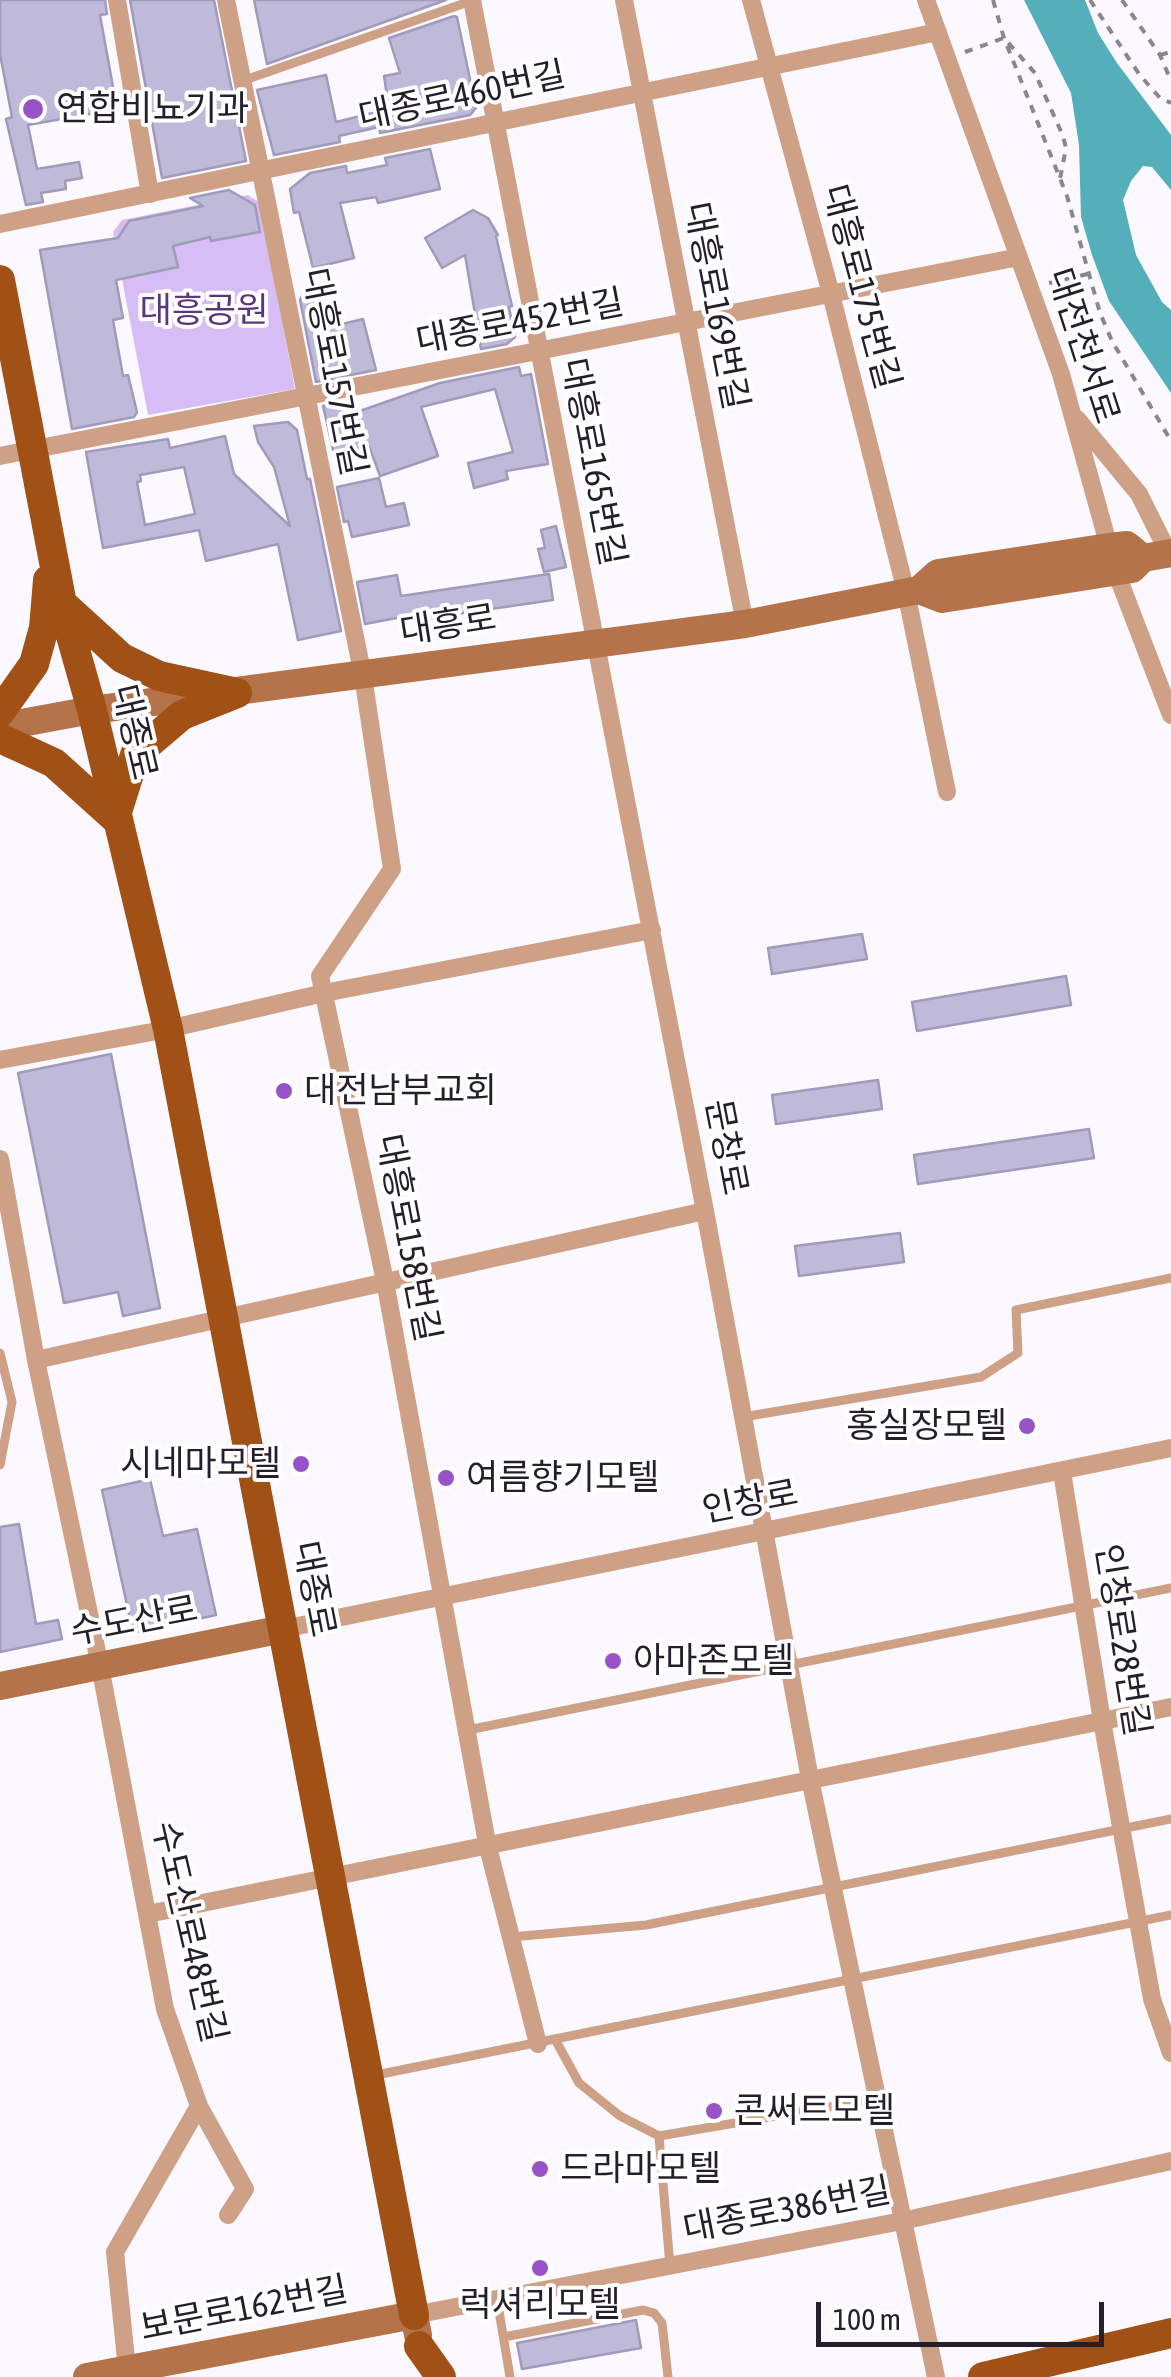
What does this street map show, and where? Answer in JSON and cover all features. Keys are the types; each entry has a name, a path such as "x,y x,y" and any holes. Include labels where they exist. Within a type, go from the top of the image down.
{"main road":[{"name":"대종로","path":"0,280 62,604 92,710 168,1029 424,2377"},
{"path":"0,712 34,664 44,628 51,552"},
{"name":"대흥로","path":"0,727 92,710 745,624 912,591 942,599 1112,559 1132,569 1158,556"},
{"path":"62,604 122,658 159,676 237,693"},
{"path":"0,738 54,763 115,818 134,755 182,715 237,693"},
{"name":"수도산로","path":"0,1686 283,1629"},
{"name":"보문로162번길","path":"87,2377 414,2315"},
{"path":"983,2377 1171,2334"},
{"path":"408,2377 419,2346"},
{"path":"419,2346 441,2377"}],"street":[{"path":"117,0 150,194"},
{"name":"대흥로157번길","path":"226,0 363,676"},
{"name":"대흥로165번길","path":"472,0 594,641"},
{"name":"대흥로169번길","path":"624,0 745,624"},
{"name":"대흥로175번길","path":"751,0 912,591"},
{"name":"대전천서로","path":"926,0 1074,415 1112,559 1171,715"},
{"name":"대종로460번길","path":"0,224 938,32"},
{"name":"대종로452번길","path":"33,450 1019,257"},
{"path":"1074,415 1140,494 1158,556"},
{"path":"0,456 33,450"},
{"path":"912,591 948,792"},
{"name":"문창로","path":"594,641 652,930 810,1779 936,2377"},
{"name":"대흥로158번길","path":"363,676 392,869 320,976 385,1282 487,1843 511,1938 547,2042"},
{"path":"0,1060 652,930"},
{"name":"수도산로48번길","path":"0,1159 165,2010 199,2106"},
{"path":"36,1360 705,1211"},
{"name":"인창로","path":"283,1629 1171,1448"},
{"name":"인창로28번길","path":"1062,1472 1152,1998 1171,2053"},
{"path":"148,1914 1171,1707"},
{"path":"199,2106 245,2189 228,2215"},
{"path":"127,2370 114,2252 199,2106"},
{"name":"대종로386번길","path":"414,2315 902,2221 1171,2160"}],"lane":[{"path":"242,80 472,0"},
{"path":"743,1416 981,1377 1018,1353 1016,1310 1171,1278"},
{"path":"0,1352 12,1402 0,1465"},
{"path":"466,1730 1171,1588"},
{"path":"511,1938 646,1924 1171,1819"},
{"path":"369,2076 1171,1915"},
{"path":"547,2042 579,2083 620,2116 659,2136 876,2099"},
{"path":"659,2136 670,2266"},
{"path":"497,2299 510,2377"},
{"path":"504,2337 642,2310 654,2313 662,2323 668,2377"}],"path":[{"path":"993,0 1004,38 1067,196 1088,274 1112,341 1171,440"},
{"path":"1090,0 1139,74 1160,98 1171,103"},
{"path":"1122,0 1160,56 1171,81"},
{"path":"962,53 1004,38"},
{"path":"1004,38 1036,73 1055,114 1066,148 1059,182"},
{"path":"1160,56 1171,52"},
{"path":"1043,284 1088,274"}],"green space":[{"name":"대흥공원","path":"248,195 259,202 295,389 148,415 113,232 122,220"}],"water":[{"path":"1024,0 1085,0 1098,33 1117,63 1171,135 1171,190 1152,167 1143,166 1123,200 1136,255 1162,302 1171,310 1171,393 1109,301 1081,217 1079,145 1071,93"}],"building":[{"path":"0,0 105,0 107,14 100,15 117,109 28,125 37,169 79,162 82,178 65,181 66,189 41,193 43,202 26,205 6,119 12,117 0,54"},
{"path":"130,0 214,0 246,161 162,178"},
{"path":"254,0 446,0 267,64"},
{"path":"454,16 476,108 470,115 380,133 379,127 339,136 340,142 274,155 257,90 326,75 336,122 389,109 384,76 400,73 389,38"},
{"path":"430,149 440,189 378,203 376,197 340,203 354,258 313,268 290,189 310,173 346,166 347,173 387,165 385,158"},
{"path":"229,190 255,205 260,232 211,241 210,237 173,246 178,267 116,280 123,318 113,320 123,376 128,375 137,412 134,417 72,429 40,250 118,238 129,221 203,206 190,198"},
{"path":"473,210 488,218 498,235 515,337 507,344 481,349 465,255 442,268 425,238"},
{"path":"320,286 330,327 363,319 376,370 316,382 300,300 307,288"},
{"path":"519,367 521,376 531,374 548,464 506,471 508,479 474,488 468,463 513,452 495,389 421,407 438,456 380,476 369,446 334,454 323,406 354,400 357,412 440,383"},
{"path":"288,422 297,430 341,631 298,640 278,544 206,561 199,530 103,548 86,452 168,439 170,448 225,436 234,474 290,526 274,467 258,442 254,426","holes":["184,467 195,514 145,525 137,482 141,481 140,475"]},
{"path":"379,478 386,507 404,503 409,525 352,537 348,521 344,522 337,487"},
{"path":"556,526 566,567 544,572 538,549 545,548 541,530"},
{"path":"549,574 553,600 365,624 357,582 397,575 401,596"},
{"path":"862,934 867,959 772,974 768,948"},
{"path":"1066,976 1071,1005 917,1031 912,1002"},
{"path":"111,1054 160,1308 123,1316 118,1292 64,1303 18,1073"},
{"path":"878,1080 882,1109 776,1124 772,1095"},
{"path":"1089,1129 1094,1158 918,1184 914,1155"},
{"path":"900,1233 904,1262 799,1276 795,1246"},
{"path":"150,1479 163,1536 197,1529 216,1615 133,1633 102,1490"},
{"path":"19,1524 36,1624 58,1620 62,1639 0,1652 0,1527"},
{"path":"636,2320 641,2348 522,2369 517,2343"}],"place":[{"name":"연합비뇨기과","path":"33,109"},
{"name":"대전남부교회","path":"284,1091"},
{"name":"홍실장모텔","path":"1027,1426"},
{"name":"시네마모텔","path":"301,1464"},
{"name":"여름향기모텔","path":"446,1478"},
{"name":"아마존모텔","path":"613,1661"},
{"name":"콘써트모텔","path":"714,2111"},
{"name":"드라마모텔","path":"540,2169"},
{"name":"럭셔리모텔","path":"540,2268"}]}
